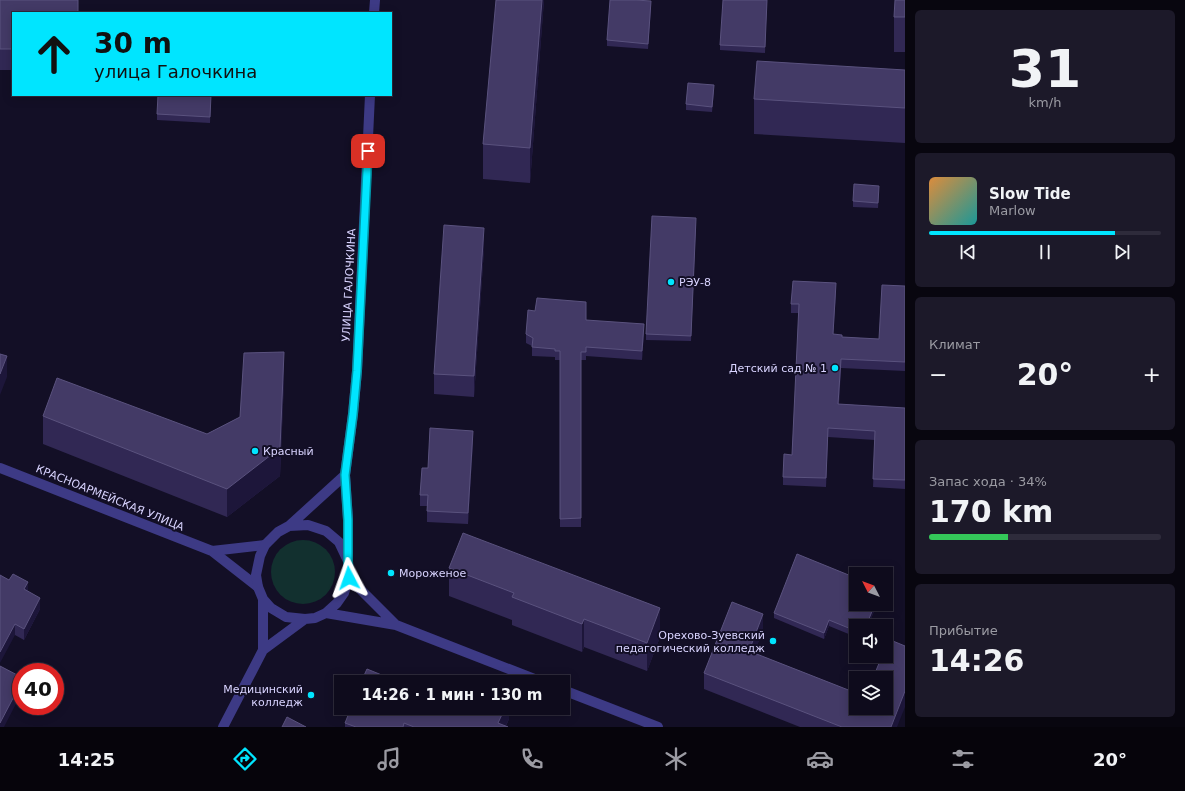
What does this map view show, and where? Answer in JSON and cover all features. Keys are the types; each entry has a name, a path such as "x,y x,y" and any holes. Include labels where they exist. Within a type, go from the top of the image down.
{"street":[{"path":"374,12 375,0"},
{"name":"УЛИЦА ГАЛОЧКИНА","path":"348,561 348,520 345,475 357,371 370,96"},
{"name":"КРАСНОАРМЕЙСКАЯ УЛИЦА","path":"0,468 212,551"},
{"path":"289,526 308,524 326,531 339,542 348,561 349,578 338,603 326,613 315,618 305,619 286,617 271,608 263,599 258,587 256,575 260,556 265,545 278,532 289,526 345,475"},
{"path":"212,551 265,545"},
{"path":"212,551 258,587"},
{"path":"349,578 396,625"},
{"path":"263,599 263,650"},
{"path":"326,613 396,625 524,675"},
{"path":"223,727 263,650 305,619"},
{"path":"570,693 658,727"}],"green space":[{"path":"297,540 309,540 326,549 333,560 335,572 333,584 326,595 309,604 297,604 285,599 276,590 271,578 271,566 276,554 285,545"}],"building":[{"path":"0,0 78,0 78,12 12,12 12,49 0,49"},
{"path":"496,0 542,0 530,148 483,144"},
{"path":"610,0 651,1 648,44 607,40"},
{"path":"723,0 767,0 765,47 720,45"},
{"path":"895,0 905,0 905,17 894,17"},
{"path":"757,61 905,70 905,108 754,99"},
{"path":"688,83 714,85 712,107 686,104"},
{"path":"158,96 211,96 210,117 157,114"},
{"path":"854,184 879,186 878,203 853,201"},
{"name":"РЭУ-8","path":"652,216 696,218 691,336 646,334"},
{"path":"444,225 484,228 474,376 434,374"},
{"path":"793,281 836,283 833,334 842,335 842,337 879,339 882,285 905,286 905,362 841,359 838,404 905,408 905,480 873,479 875,431 828,428 826,478 783,477 784,454 792,455 799,304 791,304"},
{"path":"537,298 586,302 586,320 644,324 642,351 586,347 586,352 581,352 581,518 560,519 560,351 555,351 555,349 532,347 533,338 526,334 528,310 535,311"},
{"path":"284,352 280,448 227,489 43,416 57,378 207,434 240,417 244,353"},
{"path":"0,354 7,356 0,374"},
{"path":"430,428 473,431 468,513 427,511 428,495 420,495 422,468 428,468"},
{"path":"463,533 660,608 647,643 584,619 582,624 512,597 514,593 449,568"},
{"path":"797,554 849,575 849,611 872,611 869,619 849,619 849,628 829,620 824,633 774,613"},
{"path":"13,574 28,582 24,589 40,598 24,629 15,624 0,652 0,575 9,580"},
{"path":"732,602 763,614 749,651 849,690 849,715 893,715 893,671 876,671 879,663 893,663 893,641 905,646 905,691 891,727 842,727 704,673"},
{"path":"0,666 12,672 12,700 0,723"},
{"path":"367,669 382,675 364,675"},
{"path":"348,715 502,715 498,723 508,727 414,727 404,723 403,727 356,727 345,723"},
{"path":"287,717 306,727 282,727"}],"place":[{"name":"РЭУ-8","path":"671,282"},
{"name":"Детский сад № 1","path":"835,368"},
{"name":"Красный","path":"255,451"},
{"name":"Мороженое","path":"391,573"},
{"name":"Орехово-Зуевский педагогический колледж","path":"773,641"},
{"name":"Медицинский колледж","path":"311,695"}],"route":[{"path":"349,578 348,520 345,475 357,371 368,151"}]}
